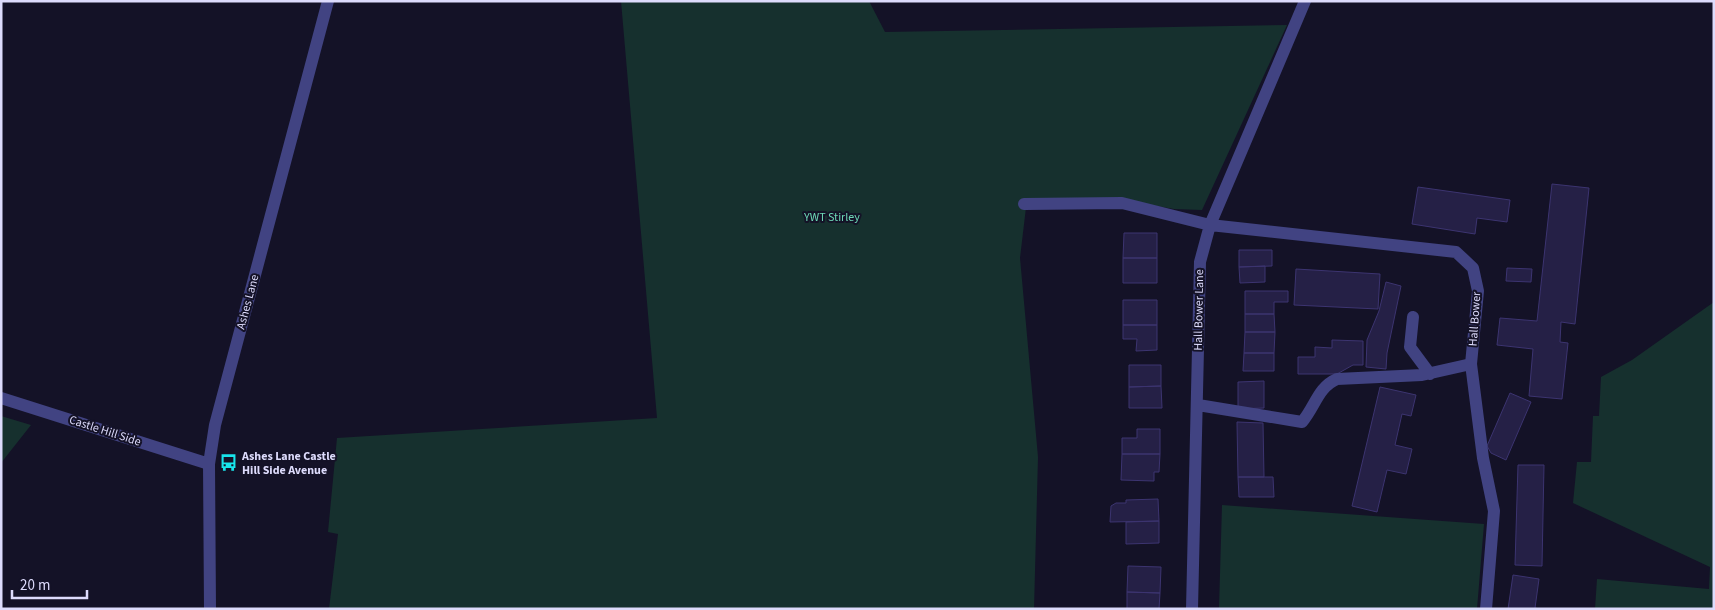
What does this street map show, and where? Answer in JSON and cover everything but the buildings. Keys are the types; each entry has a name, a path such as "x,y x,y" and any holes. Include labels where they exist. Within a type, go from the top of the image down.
{"street":[{"name":"Ashes Lane","path":"210,609 208,464 215,425 328,1"},
{"name":"Hall Bower Lane","path":"1192,609 1200,262 1210,225 1305,1"},
{"name":"Hall Bower","path":"1024,204 1122,203 1210,225 1456,252 1473,268 1478,291 1471,364 1483,458 1494,512 1486,609"},
{"path":"1413,317 1410,347 1430,374"},
{"path":"1198,406 1302,422 1309,414 1326,383 1337,379 1430,374 1471,364"},
{"name":"Castle Hill Side","path":"1,398 208,464"}],"green space":[{"name":"YWT Stirley","path":"621,1 869,1 885,32 1287,25 1202,210 1174,209 1116,199 1027,199 1020,258 1038,457 1034,609 329,609 338,534 328,532 337,438 657,418"},
{"path":"1714,302 1714,609 1595,609 1597,579 1709,589 1710,567 1573,503 1577,462 1591,462 1593,416 1599,416 1601,377 1632,360"},
{"path":"1,416 31,425 1,463"},
{"path":"1222,505 1484,524 1477,609 1219,609"}],"place":[{"name":"Ashes Lane Castle Hill Side Avenue","path":"228,463"}]}
